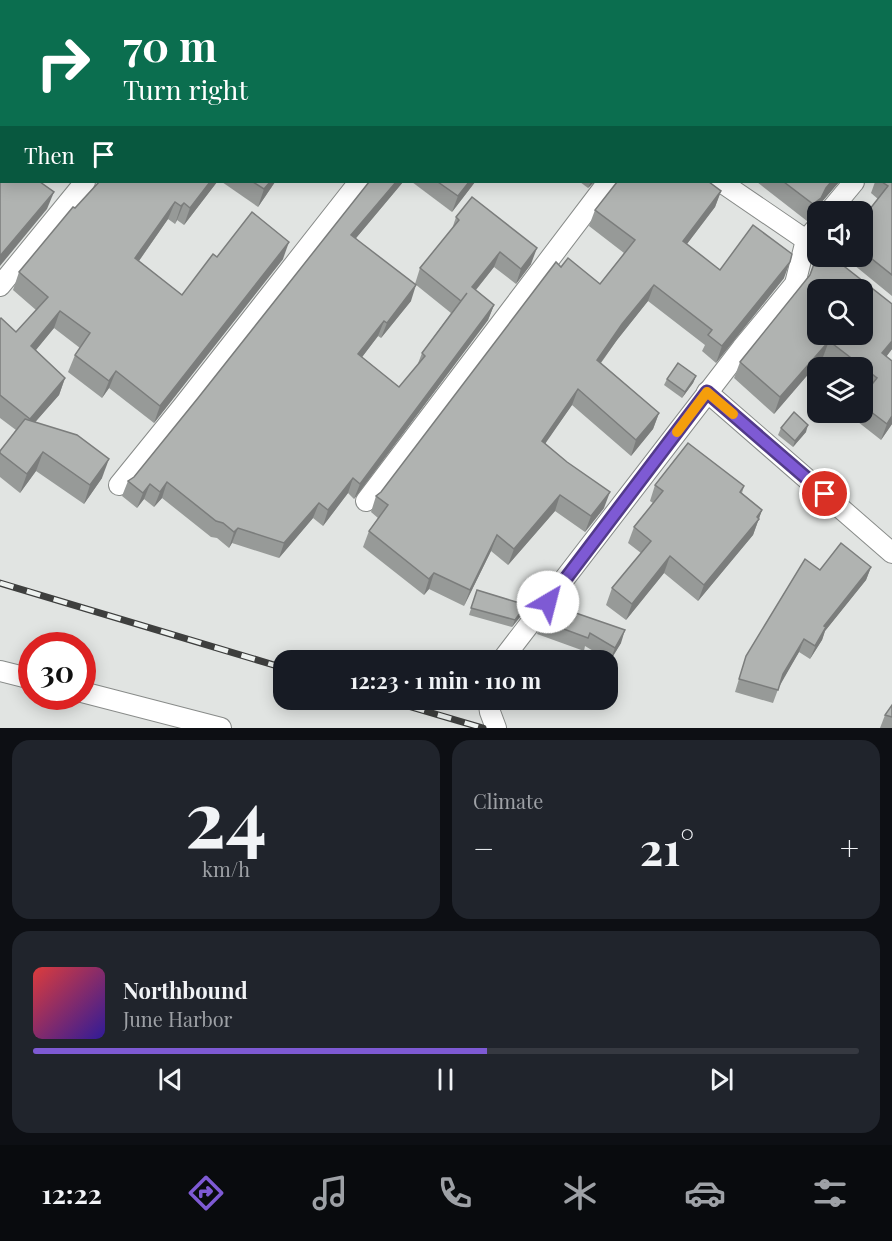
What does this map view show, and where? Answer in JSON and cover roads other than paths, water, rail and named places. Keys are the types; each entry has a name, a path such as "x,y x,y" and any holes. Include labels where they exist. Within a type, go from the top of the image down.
{"street":[{"path":"0,286 84,183"},
{"path":"119,485 358,183"},
{"path":"366,501 607,183"},
{"path":"722,183 807,240"},
{"path":"838,201 853,183"},
{"path":"510,650 707,392 795,284 807,265"},
{"path":"707,392 892,553"},
{"path":"0,671 18,676"},
{"path":"96,696 221,728"},
{"path":"490,710 496,728"}],"railway":[{"path":"0,583 273,665"},
{"path":"422,710 483,728"}]}
